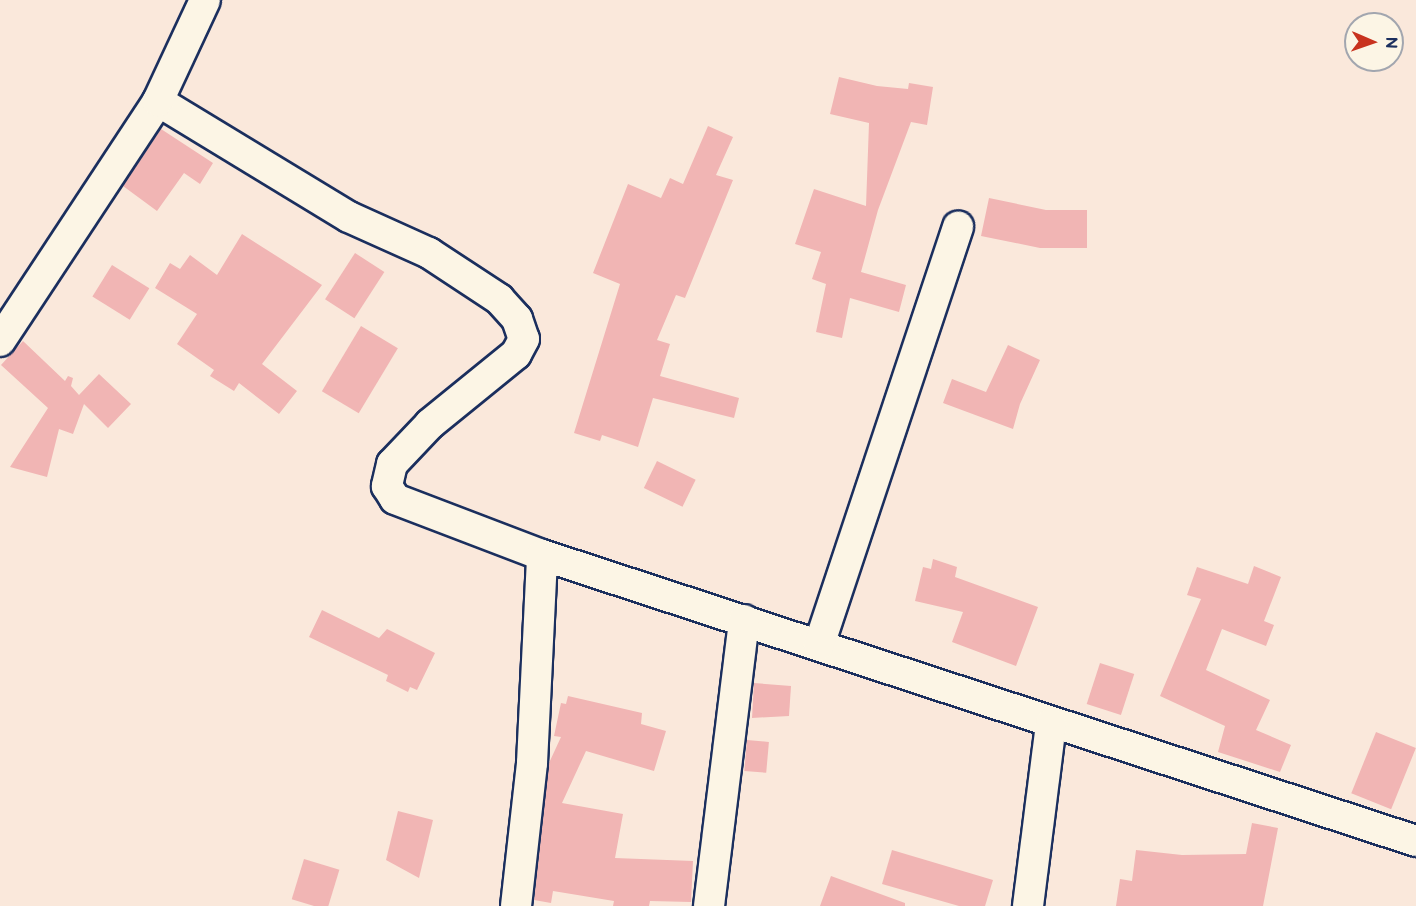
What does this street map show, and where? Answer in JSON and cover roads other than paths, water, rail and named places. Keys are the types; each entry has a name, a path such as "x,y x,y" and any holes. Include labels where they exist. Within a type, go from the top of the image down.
{"street":[{"path":"0,341 158,101 205,0"},
{"path":"158,101 349,217 429,253 499,299 517,319 524,339 516,354 430,424 392,464 387,486 395,499 431,515 542,555 1416,841"},
{"path":"819,645 958,226"},
{"path":"516,906 532,763 542,555"},
{"path":"709,906 744,620"},
{"path":"1028,906 1051,723"}]}
